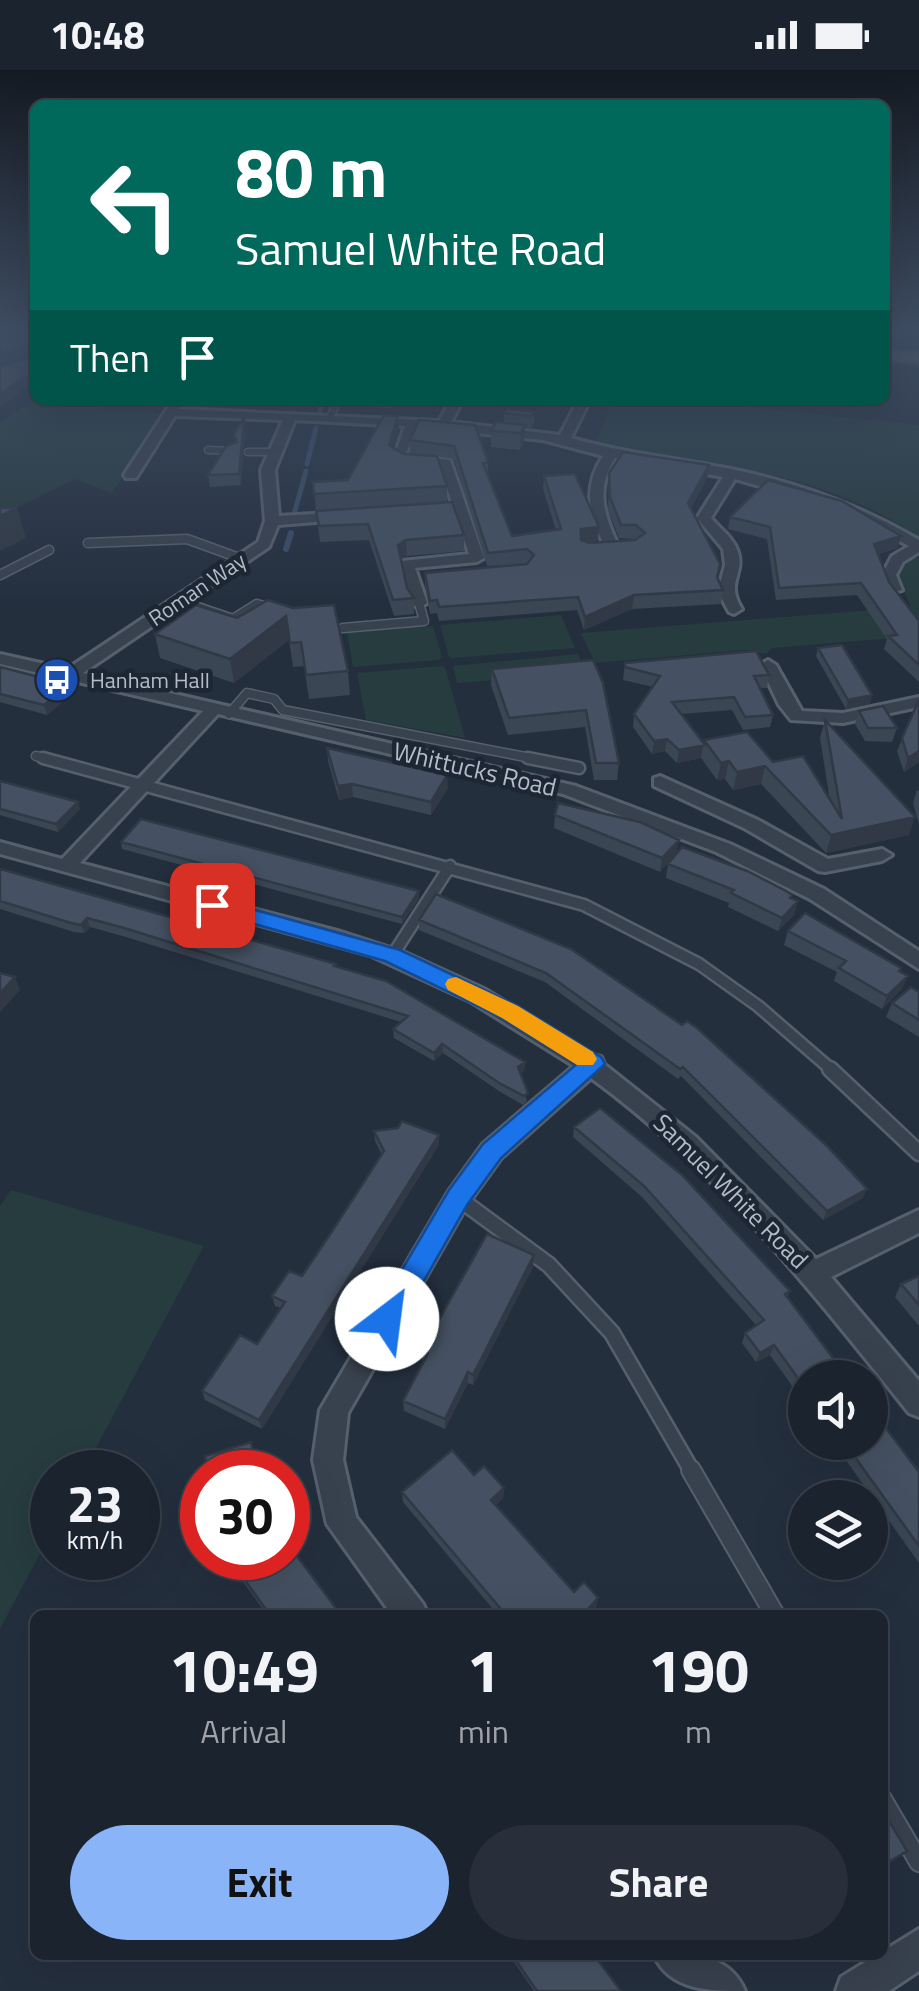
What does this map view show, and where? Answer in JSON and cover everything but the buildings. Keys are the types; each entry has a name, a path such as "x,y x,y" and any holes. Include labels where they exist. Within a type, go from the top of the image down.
{"street":[{"path":"131,475 164,423"},
{"path":"287,423 268,470 272,521 365,515"},
{"path":"393,423 564,439 580,447 732,474 840,502 919,546 897,559 889,575 894,590"},
{"path":"564,439 572,423"},
{"path":"412,424 398,457 405,461 445,463 480,566 407,564 419,602"},
{"path":"611,454 597,473 596,514 612,547"},
{"path":"732,474 706,508 704,518 732,552 733,566 723,582 724,596 734,609"},
{"path":"442,510 462,509"},
{"name":"Roman Way","path":"68,676 264,544 272,521"},
{"path":"588,548 633,546"},
{"name":"Whittucks Road","path":"0,658 568,790 723,848 817,894 919,961"},
{"path":"768,665 787,705 797,716 800,738"},
{"path":"797,716 843,718 919,702"},
{"path":"66,866 142,786 221,712"},
{"path":"660,782 751,824 825,866 882,856"},
{"path":"723,848 751,824"},
{"name":"Samuel White Road","path":"0,848 392,956 510,1012 593,1064 698,1151 814,1273 919,1403"},
{"path":"408,1610 342,1524 328,1460 334,1410 458,1198 492,1151 593,1064"},
{"path":"814,1273 919,1222"},
{"path":"855,1991 919,1948"},
{"path":"680,1960 726,1991"}],"lane":[{"path":"208,450 232,451"},
{"path":"248,452 276,452"},
{"path":"88,543 187,538 242,560"},
{"path":"0,576 50,550"},
{"path":"412,580 430,578"},
{"path":"180,601 234,618 257,604 288,613"},
{"path":"343,628 424,621 419,602"},
{"path":"221,712 247,693 274,698 283,710 579,768"},
{"path":"36,756 584,904 648,934 699,964 830,1068 919,1153"},
{"path":"392,956 450,866"},
{"path":"458,1198 549,1265 612,1333 773,1610"},
{"path":"888,1809 919,1862"}],"green space":[{"path":"0,423 158,423 112,493 75,479 0,516"},
{"path":"604,423 919,425 919,538 845,497 805,484 721,465 595,447"},
{"path":"909,558 919,558 919,636 772,648 766,654 746,650 595,663 581,633 911,607 898,578"},
{"path":"561,615 575,648 453,658 449,657 440,625"},
{"path":"433,626 442,657 439,660 353,667 347,632"},
{"path":"578,654 586,673 457,683 453,666"},
{"path":"445,667 465,738 366,720 357,673"},
{"path":"11,1190 204,1246 95,1450 30,1450 30,1572 0,1629 0,1206"}],"waterway":[{"path":"307,464 316,428"},
{"path":"293,518 306,471"},
{"path":"286,549 291,533"}],"slow traffic":[{"path":"456,984 585,1059"}],"place":[{"name":"Hanham Hall","path":"57,680"}],"route":[{"path":"212,905 392,956 510,1012 593,1064 492,1151 458,1198 387,1319"}]}
